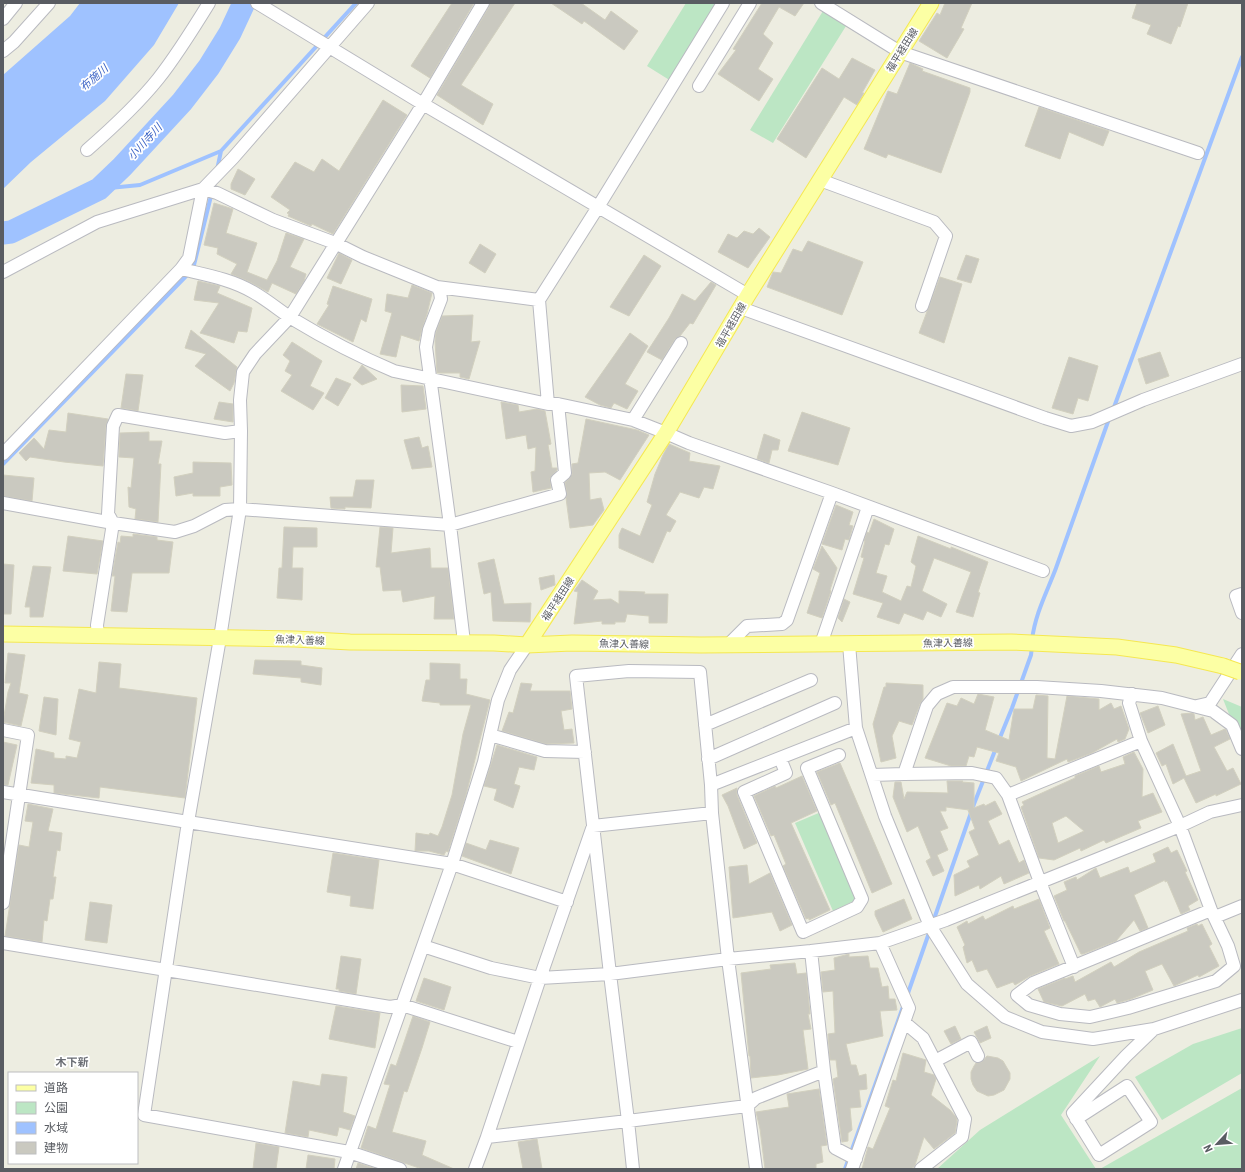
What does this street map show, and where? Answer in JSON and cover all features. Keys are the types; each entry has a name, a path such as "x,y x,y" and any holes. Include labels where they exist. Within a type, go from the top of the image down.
{"main road":[{"name":"福平経田線","path":"527,645 666,433 744,302 931,3"},
{"name":"魚津入善線","path":"3,634 350,642 464,642 527,645 572,643 728,645 1011,642 1051,643 1132,649 1176,655 1223,666 1241,672"}],"street":[{"path":"3,19 16,3"},
{"path":"3,51 14,42 49,3"},
{"path":"87,150 110,130 158,79 210,3"},
{"path":"257,3 423,104 598,207 744,302 1045,418 1071,426 1092,422 1143,400 1242,364"},
{"path":"3,272 97,222 203,189 233,158 368,3"},
{"path":"400,1169 349,1152 141,1115 167,969 188,822 220,638 240,509 240,400 244,372 255,354 290,317 423,104 483,3"},
{"path":"3,503 113,523 175,532 194,526 225,510 240,509 450,525 560,494 557,480 564,473 539,300 724,3"},
{"path":"699,86 750,3"},
{"path":"821,3 900,52 1198,153"},
{"path":"820,180 934,222 946,236 922,306"},
{"path":"203,189 217,193 273,220 335,243 363,257 437,287 539,300"},
{"path":"3,454 181,269 189,258 203,189"},
{"path":"181,269 220,278 253,292 290,317 330,341 394,371 633,420 689,444 832,493 1043,571"},
{"path":"437,287 440,292 441,299 429,330 426,347 464,642"},
{"path":"633,420 681,343"},
{"path":"98,636 97,625 113,523 108,514 113,426 118,415 225,433 241,431"},
{"path":"728,645 747,626 782,624 787,620 832,493"},
{"path":"820,644 868,507"},
{"path":"1242,594 1236,596 1242,613"},
{"path":"849,644 856,728 885,816 930,926 967,984 1005,1017 1042,1032 1093,1039 1154,1029 1242,1000"},
{"path":"344,1169 452,864 484,762 498,700 510,670 527,645"},
{"path":"1195,707 1210,703 1242,654"},
{"path":"633,1169 576,676 629,671 700,672 711,786 712,813 728,959 756,1169"},
{"path":"705,725 811,680"},
{"path":"904,774 927,706 937,694 953,687 1038,687 1101,690 1162,698 1213,712 1232,725 1242,749"},
{"path":"1132,694 1129,703 1141,741 1180,826 1213,913 1228,946 1234,966 1216,981 1128,1008 1090,1017 1060,1014 1029,1005 1017,995 1033,983 1213,913 1242,906"},
{"path":"708,759 835,703"},
{"path":"711,786 856,728"},
{"path":"3,730 28,735 3,903"},
{"path":"490,735 545,751 585,752"},
{"path":"1008,795 1141,741"},
{"path":"807,768 862,899 857,908 803,932 744,792 786,773 807,768 839,755"},
{"path":"780,758 786,773"},
{"path":"872,775 972,774 996,778 1008,795 1040,882 1074,967"},
{"path":"3,792 452,864 567,902"},
{"path":"423,946 491,968 540,978 610,974 880,942 930,926 1180,826 1210,812 1242,805"},
{"path":"593,826 712,813"},
{"path":"475,1169 593,826"},
{"path":"811,951 824,1071 835,1148 854,1164 909,1008 880,942"},
{"path":"3,943 390,1007 402,1005 518,1042"},
{"path":"904,1022 923,1038 965,1119 962,1137 921,1169"},
{"path":"1076,1119 1127,1086 1151,1122 1099,1155 1076,1119 1073,1113 1126,1056 1154,1029"},
{"path":"935,1060 971,1042 978,1056"},
{"path":"487,1137 747,1106 756,1098 824,1071"}],"green space":[{"path":"686,3 720,3 671,81 647,66"},
{"path":"823,11 846,26 773,143 750,130"},
{"path":"1223,699 1242,707 1242,747"},
{"path":"821,812 858,899 833,911 795,823"},
{"path":"1242,1028 1242,1073 1162,1120 1135,1077 1193,1044"},
{"path":"1100,1056 1061,1115 1096,1169 937,1169 980,1130"},
{"path":"1242,1088 1242,1169 1100,1169"}],"water":[{"name":"布施川","path":"80,3 179,3 154,45 105,101 31,162 3,189 3,75 70,16"}],"building":[{"path":"452,3 474,3 430,78 411,66"},
{"path":"490,3 515,3 461,85 493,104 483,125 437,95"},
{"path":"551,3 581,3 605,20 611,11 638,31 624,50 584,21 582,24"},
{"path":"762,3 804,3 795,16 779,7 763,34 773,43 758,69 773,79 759,101 718,74 736,50 733,49"},
{"path":"945,3 972,3 961,28 964,29 947,58 919,41 937,13 940,15"},
{"path":"1137,3 1188,3 1180,27 1178,26 1171,44 1147,34 1151,25 1132,18"},
{"path":"852,58 875,70 857,105 844,97 806,158 777,139 822,68 839,79"},
{"path":"910,63 923,69 922,71 970,88 970,92 941,173 888,154 886,158 864,149 888,91 897,94"},
{"path":"383,100 407,115 333,234 312,224 311,226 288,216 289,214 287,213 290,210 271,197 295,162 314,172 322,159 339,171"},
{"path":"1039,107 1109,131 1103,146 1069,132 1060,159 1025,146"},
{"path":"238,169 255,179 245,195 231,189 231,184"},
{"path":"214,203 233,209 226,233 257,243 247,272 267,280 277,261 286,233 304,239 290,267 306,274 304,281 296,294 272,283 268,292 231,274 237,264 217,254 218,248 204,245"},
{"path":"759,228 770,237 748,268 718,252 728,234 737,238 744,231 753,234"},
{"path":"808,241 863,262 842,315 767,287 773,272 781,273 793,249 802,252"},
{"path":"480,244 496,254 485,273 469,263"},
{"path":"339,253 352,260 341,284 327,278"},
{"path":"644,255 661,266 629,316 610,307"},
{"path":"966,255 979,259 971,283 957,279"},
{"path":"940,277 962,284 944,343 919,333"},
{"path":"198,281 220,286 217,293 252,308 247,332 238,331 234,343 200,333 219,303 194,300"},
{"path":"711,282 716,285 693,324 690,323 680,336 675,339 662,360 647,352 669,318 682,294 695,301"},
{"path":"412,285 432,293 419,341 401,335 396,357 380,354 392,313 385,311 387,294 408,298"},
{"path":"333,286 372,299 366,322 361,319 353,342 317,324 329,305 327,304"},
{"path":"473,315 471,342 480,341 469,379 460,377 460,373 437,373 435,341 436,332 442,316"},
{"path":"191,330 237,367 234,383 230,391 195,366 206,354 185,348"},
{"path":"630,333 648,346 625,384 638,391 627,409 614,403 611,408 600,405 585,397"},
{"path":"292,342 322,361 310,386 324,393 313,410 281,391 292,375 285,371 290,361 283,355"},
{"path":"1160,352 1169,376 1146,384 1138,359"},
{"path":"1069,357 1098,366 1088,401 1078,398 1073,414 1052,408"},
{"path":"362,365 377,379 362,385 353,378"},
{"path":"126,374 143,375 138,411 121,408"},
{"path":"336,378 351,384 338,406 325,398"},
{"path":"401,385 423,386 426,409 402,412"},
{"path":"219,402 233,404 233,422 214,419"},
{"path":"501,402 518,405 519,412 537,409 545,411 551,444 548,445 552,468 557,468 550,478 551,488 533,492 531,472 535,471 536,447 528,449 526,435 506,439"},
{"path":"802,412 850,428 838,465 788,451"},
{"path":"68,413 108,419 106,426 103,466 30,457 26,461 19,453 34,438 44,449 49,430 66,432"},
{"path":"586,419 637,430 649,435 620,480 605,472 589,473 590,500 601,498 604,510 593,525 570,528 565,483 572,475 572,464 578,463"},
{"path":"149,432 149,441 162,441 158,464 161,464 158,522 135,519 136,509 129,507 128,487 131,488 134,458 119,457 120,433"},
{"path":"764,434 780,440 778,450 772,450 769,463 757,459"},
{"path":"419,437 422,448 428,446 432,467 412,469 404,440"},
{"path":"669,444 690,453 689,461 720,466 713,489 704,487 699,498 680,492 666,515 676,521 670,532 667,531 653,563 619,548 619,535 622,528 640,536 652,505 647,502 655,474"},
{"path":"193,462 231,463 232,485 220,487 220,496 193,496 193,493 176,496 174,477 193,473"},
{"path":"3,475 34,478 32,501 3,496"},
{"path":"356,480 374,480 371,508 331,508 330,497 353,497"},
{"path":"836,505 853,512 849,525 853,526 849,540 845,539 842,550 822,544"},
{"path":"874,519 894,529 889,545 885,544 876,573 887,576 882,592 901,601 907,586 911,587 916,566 911,562 918,536 988,562 978,592 980,593 973,617 956,612 971,572 934,558 922,591 947,604 941,617 927,611 923,620 904,613 899,624 877,617 883,603 853,594 864,558 861,557 864,541 867,532 869,533"},
{"path":"284,527 317,528 317,547 293,547 292,568 303,568 302,600 277,598 279,568 282,568"},
{"path":"380,527 393,528 391,553 430,548 431,568 448,568 454,619 434,619 435,596 403,602 401,590 383,591 380,567 376,567"},
{"path":"133,534 157,537 157,540 173,542 169,573 132,573 127,612 111,611 115,576 112,576 118,542 120,543 121,536 133,537"},
{"path":"68,536 103,541 97,574 63,571"},
{"path":"822,546 837,568 822,618 807,613 820,573 813,569"},
{"path":"494,559 504,604 531,603 530,622 493,621 491,592 484,594 478,563"},
{"path":"3,564 14,565 11,614 3,614"},
{"path":"33,566 51,567 43,617 30,617 30,607 25,607"},
{"path":"554,575 555,585 541,590 539,578"},
{"path":"582,580 598,591 593,600 611,599 619,604 619,591 645,592 644,594 668,594 667,623 649,623 649,616 627,614 625,622 615,622 615,624 602,624 602,621 574,624 578,592 574,591"},
{"path":"844,599 850,602 842,622 838,618"},
{"path":"8,653 25,655 19,693 28,695 21,726 3,722 11,683 5,683"},
{"path":"255,660 301,661 301,665 322,668 321,685 301,682 301,678 253,674"},
{"path":"99,662 121,664 119,688 197,698 185,798 100,787 99,798 54,793 54,785 31,783 36,749 54,753 54,758 66,759 66,756 77,758 81,742 69,739 79,689 96,693"},
{"path":"430,663 460,664 460,679 467,679 466,694 490,700 466,795 448,852 446,851 444,855 429,851 415,851 416,833 429,835 430,833 438,836 442,827 452,795 463,734 471,705 440,705 440,703 422,701 426,680 430,680"},
{"path":"521,683 532,684 530,691 570,691 572,709 561,711 564,730 572,729 574,743 546,744 502,731 509,712 513,713"},
{"path":"886,683 923,685 923,699 912,725 899,721 892,736 896,758 881,762 873,724 884,687 886,687"},
{"path":"978,694 994,697 985,730 1009,740 1014,709 1033,709 1036,695 1048,696 1047,758 1055,759 1067,696 1099,699 1099,710 1111,703 1114,709 1121,706 1129,729 1125,739 1118,742 1117,739 1092,753 1068,762 1067,759 1021,781 1016,767 996,761 999,753 977,747 974,757 969,756 966,766 951,766 925,758 947,703 957,706 961,698 974,704"},
{"path":"44,697 58,699 56,735 39,731"},
{"path":"1158,706 1165,725 1148,733 1140,713"},
{"path":"1181,714 1194,714 1195,720 1203,717 1211,735 1225,729 1226,730 1230,739 1214,747 1227,771 1233,768 1241,784 1216,796 1216,794 1196,803 1184,778 1173,784 1166,764 1162,766 1156,753 1173,744 1186,776 1201,771"},
{"path":"3,742 17,745 8,785 3,785"},
{"path":"497,745 537,757 534,770 519,767 514,784 520,786 513,808 494,800 497,789 484,786"},
{"path":"1134,752 1143,769 1142,797 1153,793 1162,812 1138,821 1141,828 1106,843 1104,840 1081,851 1080,848 1054,860 1039,858 1021,807 1024,805 1022,802 1099,766 1101,772 1125,764 1123,757","holes":["1066,816 1084,831 1058,843 1052,823"]},
{"path":"840,763 892,884 872,893 835,803 831,805 817,772"},
{"path":"802,776 817,811 791,823 830,910 809,920 809,918 806,919 783,866 786,864 774,835 771,836 754,796"},
{"path":"947,781 974,783 974,808 984,804 985,806 995,801 1002,814 988,821 999,845 1009,840 1019,863 1024,860 1029,873 1004,884 1001,876 980,889 979,885 955,896 954,875 970,867 967,861 979,855 969,832 975,829 969,810 946,807 946,811 940,811 948,828 940,831 948,850 937,855 944,871 933,876 926,861 931,858 918,826 907,832 893,797 895,782 901,782 904,799 907,792 948,793"},
{"path":"737,788 737,795 757,843 744,849 728,806 722,795"},
{"path":"28,804 53,809 48,831 62,833 60,851 57,850 53,877 56,877 53,899 50,899 47,921 44,920 42,942 5,936 19,845 29,847 33,822 25,821"},
{"path":"490,840 519,848 511,874 462,856 466,843 486,850"},
{"path":"1168,847 1171,853 1177,850 1198,900 1188,906 1190,910 1181,914 1167,881 1165,882 1165,880 1134,895 1148,928 1140,931 1134,920 1116,941 1081,954 1064,921 1054,896 1067,890 1064,882 1076,877 1077,880 1096,868 1100,878 1128,867 1130,873 1156,862 1153,854"},
{"path":"333,853 379,860 373,909 350,906 351,896 327,892"},
{"path":"747,865 749,884 770,873 792,925 780,931 772,912 733,918 729,867"},
{"path":"904,899 912,919 883,932 875,915 875,911"},
{"path":"1039,899 1050,928 1044,931 1059,964 1030,976 1015,985 1013,982 997,988 987,969 977,972 972,960 967,963 963,947 965,945 957,927 967,921 968,924 983,916 985,920 1013,906 1014,909"},
{"path":"90,902 112,905 107,943 85,940"},
{"path":"1197,924 1198,926 1202,924 1212,944 1209,946 1219,966 1199,977 1198,975 1174,986 1162,964 1145,971 1153,990 1117,1003 1115,999 1100,1007 1095,999 1088,1001 1085,994 1062,1006 1044,1002 1038,989 1073,976 1075,982 1111,962 1114,967 1139,952 1188,931 1187,928"},
{"path":"849,954 849,957 868,956 870,968 878,968 882,987 888,986 889,999 895,999 897,1010 880,1011 883,1036 846,1044 851,1065 856,1065 859,1076 866,1074 867,1089 859,1090 861,1107 850,1108 852,1130 848,1133 848,1141 842,1142 833,1079 838,1077 836,1060 830,1060 828,1034 835,1033 833,991 823,992 821,972 835,970 834,958"},
{"path":"341,956 361,959 356,994 339,991 339,989 336,989"},
{"path":"795,963 797,974 806,973 810,1014 808,1014 811,1029 803,1030 808,1069 778,1075 751,1078 741,973 771,969 770,965"},
{"path":"424,978 451,987 444,1010 416,1001"},
{"path":"336,1006 380,1013 375,1048 329,1039"},
{"path":"413,1016 430,1022 407,1092 404,1091 392,1132 426,1141 422,1155 454,1169 422,1169 361,1148 368,1126 376,1129 390,1085 384,1084 391,1064 396,1066"},
{"path":"955,1026 961,1039 951,1044 944,1031"},
{"path":"987,1026 991,1038 980,1043 974,1032"},
{"path":"903,1053 926,1060 924,1072 934,1075 936,1079 931,1095 950,1110 956,1117 957,1121 955,1133 934,1149 924,1137 915,1165 910,1169 862,1169 868,1147 873,1149 890,1108 885,1106 893,1080 896,1081"},
{"path":"987,1056 998,1058 1003,1061 1010,1073 1010,1079 1004,1090 988,1096 977,1091 971,1079 971,1072 976,1063 982,1062"},
{"path":"322,1074 347,1077 343,1112 355,1116 350,1130 339,1127 337,1136 309,1130 308,1137 285,1133 293,1081 320,1086"},
{"path":"819,1089 827,1145 821,1146 823,1162 816,1164 816,1169 765,1169 760,1129 756,1112 789,1107 787,1094"},
{"path":"537,1139 542,1169 523,1169 518,1142"},
{"path":"256,1143 279,1147 276,1169 253,1169"},
{"path":"308,1155 335,1159 334,1169 306,1169"},
{"path":"358,1163 376,1169 356,1169"}],"waterway":[{"name":"小川寺川","path":"3,233 11,232 99,189 122,167 182,102 209,67 230,33 244,3"},
{"path":"217,170 221,151 356,3"},
{"path":"1113,410 1242,57"},
{"path":"99,189 140,185 221,151"},
{"path":"3,464 193,269 212,192"},
{"path":"1032,640 1039,612 1110,416"},
{"path":"999,740 1031,655 1032,646"},
{"path":"933,922 974,804 996,748"},
{"path":"907,996 930,930"},
{"path":"845,1169 904,1004"}],"district":[{"name":"木下新","path":"72,1062"}]}
